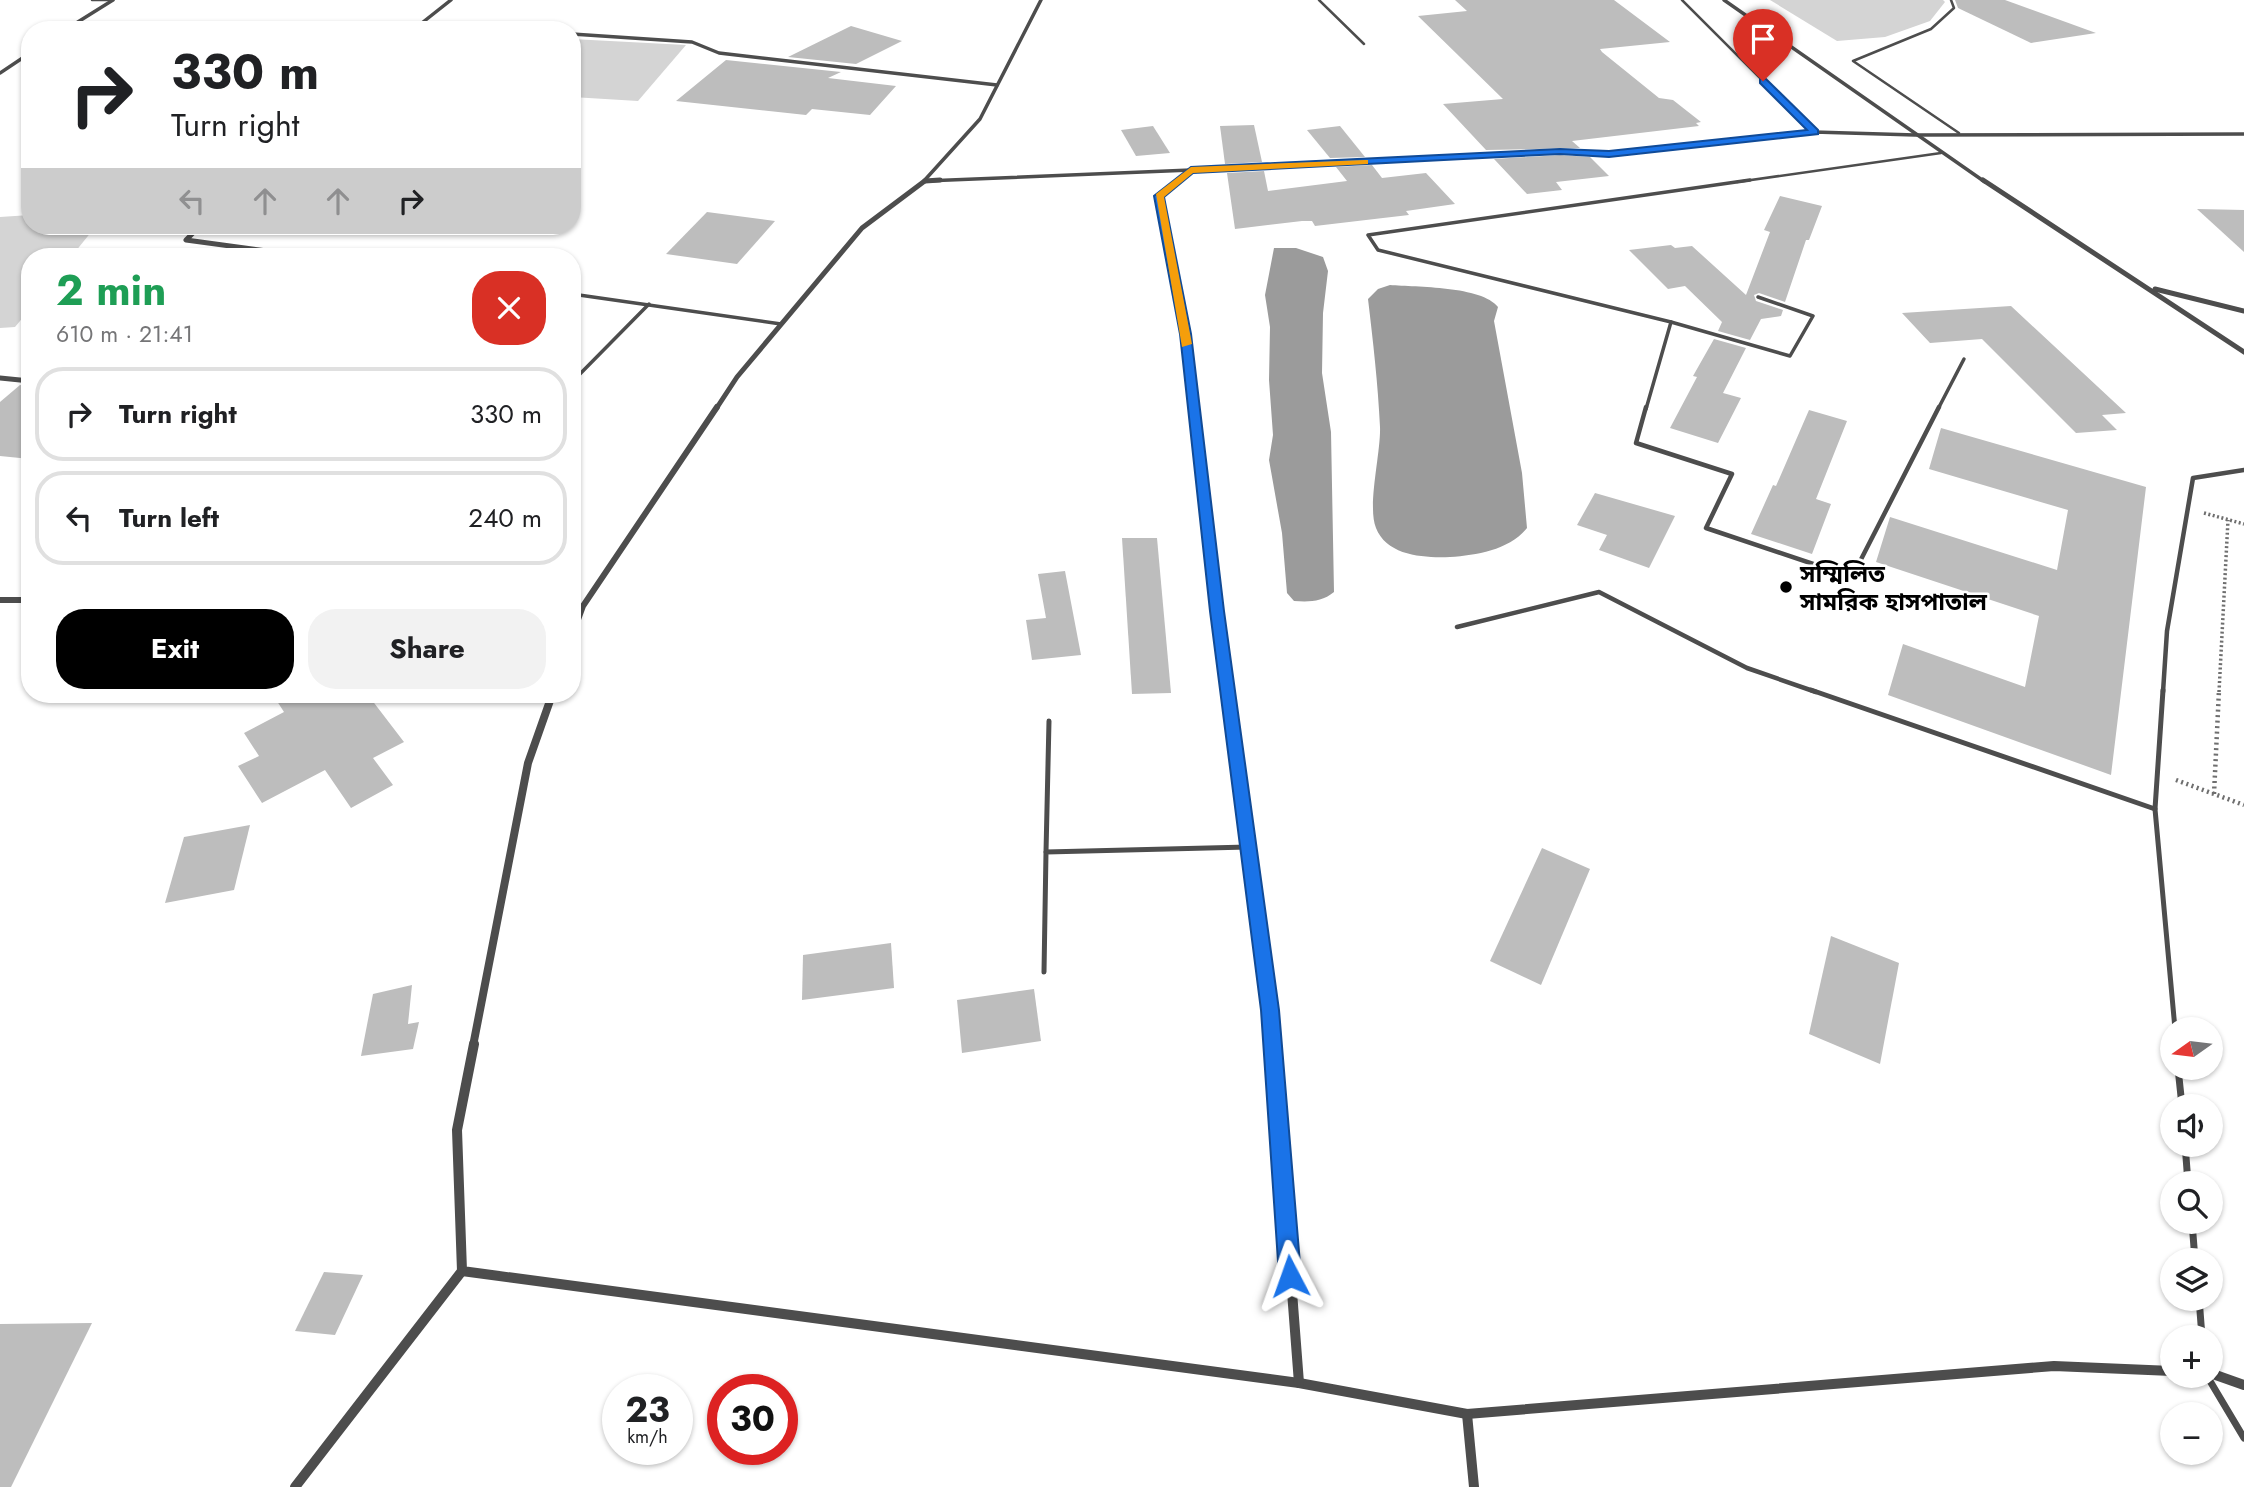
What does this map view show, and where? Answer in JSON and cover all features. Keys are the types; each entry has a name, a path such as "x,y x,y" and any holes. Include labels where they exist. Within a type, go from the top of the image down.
{"street":[{"path":"79,21 113,0"},
{"path":"424,21 451,0"},
{"path":"581,611 737,377 862,228 925,181 980,119 1041,0"},
{"path":"1724,0 1941,153 2244,352"},
{"path":"581,35 692,42 719,53 997,85"},
{"path":"0,73 21,59"},
{"path":"925,181 1560,151 1609,154 1814,132 1915,135 2244,134"},
{"path":"1191,170 1159,196 1185,334 1217,611 1270,1010 1298,1383"},
{"path":"191,235 186,240 245,248"},
{"path":"2147,288 2244,311"},
{"path":"0,379 21,380"},
{"path":"0,600 21,599"},
{"path":"295,1487 462,1271 457,1130 528,763 549,703"},
{"path":"462,1271 1298,1383 1467,1414 2054,1366 2160,1370"},
{"path":"2223,1378 2244,1385"},
{"path":"1467,1414 1474,1487"}],"lane":[{"path":"92,0 113,0"},
{"path":"1319,0 1364,44"},
{"path":"1682,0 1814,132"},
{"path":"1951,0 1954,8 1931,29 1853,61 1959,133"},
{"path":"1758,298 1813,316 1790,356 1671,322 1378,250 1368,235 1941,153"},
{"path":"581,295 780,324"},
{"path":"581,373 649,304"},
{"path":"1671,322 1636,443 1732,474 1706,528 1852,577 1964,359"},
{"path":"2174,1017 2155,809 2167,631 2193,478 2244,470"},
{"path":"1457,627 1599,592 1747,668 2155,809"},
{"path":"1044,972 1049,721"},
{"path":"1046,852 1248,847"},
{"path":"2217,1388 2244,1438"}],"path":[{"path":"2188,508 2244,524"},
{"path":"2214,794 2228,520"},
{"path":"2158,774 2244,804"}],"shaded area":[{"path":"1770,0 1945,2 1930,21 1885,37 1837,41"},
{"path":"581,39 686,45 638,101 581,98"},
{"path":"21,216 21,235 89,235 78,248 21,248 21,320 15,327 0,328 0,217"},
{"path":"1274,248 1296,248 1323,257 1328,271 1323,313 1322,373 1331,432 1334,592 1320,600 1294,601 1287,593 1282,533 1269,460 1273,435 1269,380 1270,327 1265,295"},
{"path":"1390,285 1464,291 1490,300 1498,307 1494,321 1522,473 1527,528 1511,542 1481,553 1418,556 1397,550 1381,537 1376,528 1373,507 1380,427 1368,299 1378,289"}],"building":[{"path":"1455,0 1614,0 1670,42 1600,49 1602,52 1659,98 1673,100 1701,122 1696,123 1699,126 1572,141 1580,148 1486,150 1443,104 1503,99 1418,16 1467,11"},
{"path":"1955,0 2005,0 2096,33 2031,43 1958,8"},
{"path":"851,26 902,41 856,64 788,57"},
{"path":"726,60 841,72 828,78 896,86 870,115 812,109 806,115 676,101"},
{"path":"1254,125 1262,162 1225,164 1220,126"},
{"path":"1153,126 1170,153 1136,156 1121,130"},
{"path":"1340,126 1365,157 1330,158 1307,130"},
{"path":"1560,155 1590,157 1609,176 1556,182 1562,190 1527,194 1494,159"},
{"path":"1372,165 1382,178 1426,173 1455,204 1406,211 1409,215 1315,226 1312,221 1302,221 1235,229 1227,173 1264,171 1268,191 1347,181 1336,167"},
{"path":"1780,196 1822,206 1809,240 1806,240 1785,302 1759,293 1754,295 1756,301 1783,310 1781,316 1761,319 1750,340 1718,331 1722,322 1685,286 1668,289 1629,250 1671,245 1675,248 1692,246 1746,295 1770,232 1764,230"},
{"path":"2197,209 2244,210 2244,252"},
{"path":"707,212 775,221 737,264 666,254"},
{"path":"2011,306 2126,413 2102,415 2117,430 2076,433 1982,339 1930,343 1902,313"},
{"path":"1714,339 1746,348 1723,393 1741,398 1718,443 1670,428 1697,377 1693,376"},
{"path":"21,385 21,458 0,456 0,402"},
{"path":"1809,410 1847,421 1816,499 1831,504 1812,554 1751,534 1773,485 1776,486"},
{"path":"1941,428 2146,487 2111,775 1888,695 1903,644 2025,687 2039,616 1876,562 1890,517 2057,570 2068,510 1929,469"},
{"path":"1595,493 1675,516 1649,568 1599,550 1607,535 1577,525"},
{"path":"1122,538 1157,538 1171,693 1132,694"},
{"path":"1065,571 1081,655 1032,660 1026,620 1046,618 1038,574"},
{"path":"278,703 374,703 404,742 373,758 393,785 351,808 325,770 262,803 238,766 259,756 244,733 284,712"},
{"path":"250,825 234,890 165,903 184,837"},
{"path":"1542,848 1590,869 1541,985 1490,961"},
{"path":"1831,936 1899,963 1880,1064 1809,1034"},
{"path":"891,943 894,988 802,1000 803,955"},
{"path":"412,985 408,1024 419,1022 413,1049 361,1056 373,994"},
{"path":"1034,989 1041,1041 962,1053 957,1000"},
{"path":"324,1272 363,1275 335,1335 295,1331"},
{"path":"92,1323 11,1487 0,1487 0,1324"}],"slow traffic":[{"path":"1186,344 1175,269 1159,196 1191,170 1365,162"}],"place":[{"name":"সম্মিলিত সামরিক হাসপাতাল","path":"1786,587"}],"route":[{"path":"1290,1276 1270,1010 1217,611 1185,334 1175,269 1159,196 1191,170 1453,159 1560,151 1609,154 1814,132 1763,81"}]}
